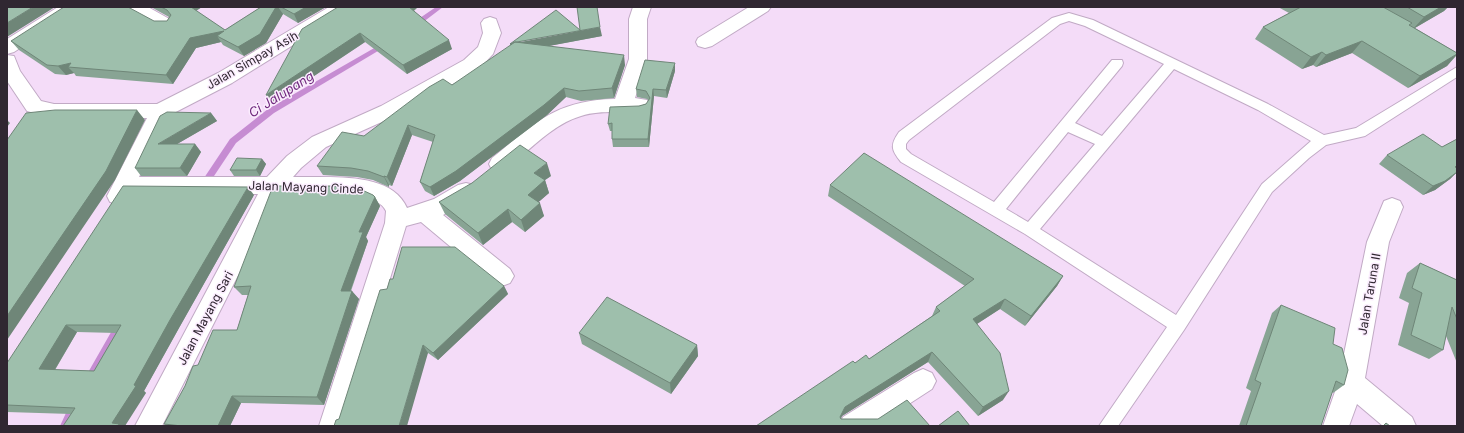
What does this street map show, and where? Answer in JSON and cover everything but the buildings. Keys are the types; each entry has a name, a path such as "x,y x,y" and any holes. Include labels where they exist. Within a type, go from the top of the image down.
{"street":[{"path":"7,48 71,7"},
{"path":"134,7 167,25"},
{"name":"Jalan Simpay Asih","path":"160,111 225,78 342,7"},
{"path":"332,426 387,248 398,218 424,212 456,198 539,132 566,114 580,109 631,106 640,42 637,32 637,16 642,7"},
{"path":"705,42 762,7"},
{"name":"Jalan Mayang Sari","path":"148,426 273,185 294,162 319,142 388,111 471,65 486,50 492,33 490,23"},
{"path":"7,61 30,113 54,111 160,111 125,185 108,211"},
{"name":"Jalan Mayang Cinde","path":"125,185 349,186 369,189 388,197 396,207 398,218"},
{"name":"Jalan Taruna II","path":"1336,426 1350,383 1364,321 1378,242 1392,207"},
{"path":"424,212 502,276"},
{"path":"852,426 923,381"},
{"path":"1350,383 1403,426"}],"lane":[{"path":"1178,325 1030,230 906,158 899,150 899,143 904,136 1056,20 1069,17 1089,23 1263,107 1322,141"},
{"path":"996,210 1117,63"},
{"path":"1030,230 1103,142 1172,63"},
{"path":"1108,426 1178,325 1267,188 1304,154 1322,141 1360,132 1457,71"},
{"path":"1066,125 1103,142"}],"waterway":[{"name":"Ci Jalupang","path":"416,24 440,7"},
{"name":"Ci Jalupang","path":"203,186 233,141 271,111 385,45"},
{"name":"Ci Jalupang","path":"89,379 121,323"},
{"name":"Ci Jalupang","path":"65,426 74,405"}]}
